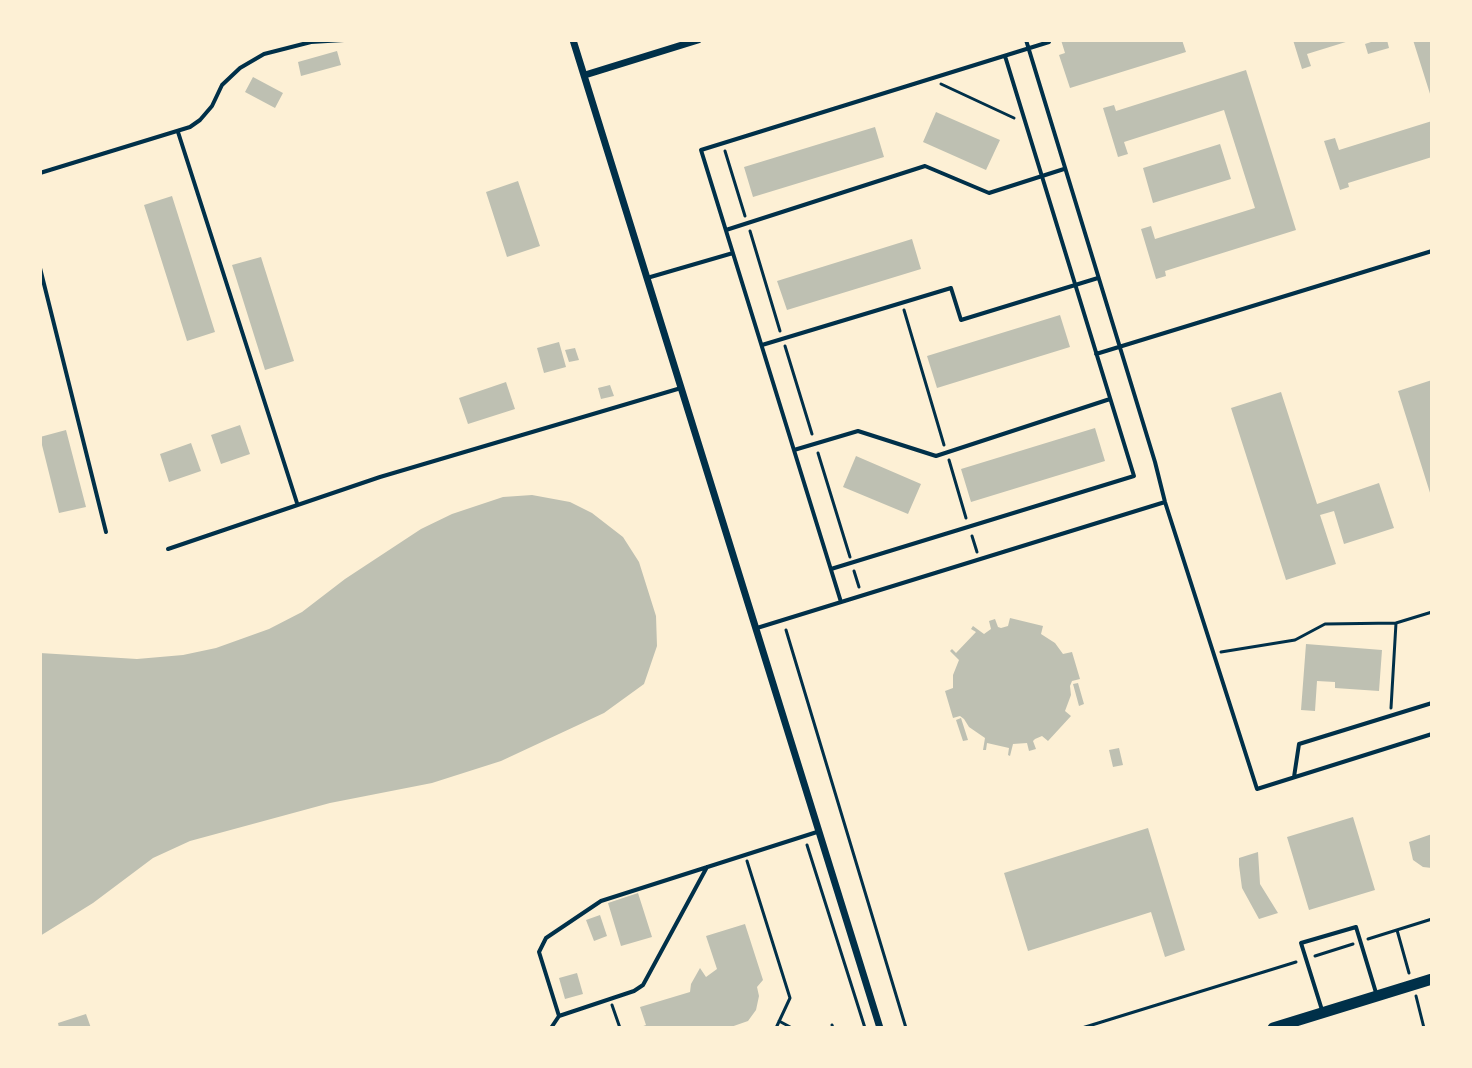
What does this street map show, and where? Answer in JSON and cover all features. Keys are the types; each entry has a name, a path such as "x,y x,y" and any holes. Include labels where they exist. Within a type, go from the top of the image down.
{"main road":[{"path":"1273,1028 1432,979"}],"street":[{"path":"573,40 880,1028"},
{"path":"585,75 698,40"}],"lane":[{"path":"40,173 178,132 200,120 212,106 222,85 240,68 264,54 311,42 344,40"},
{"path":"1026,40 1165,502 1257,789 1432,734"},
{"path":"841,602 701,150 1049,42"},
{"path":"831,569 1134,476 1005,56"},
{"path":"178,132 297,504"},
{"path":"726,230 925,166 989,193 1065,169"},
{"path":"1096,354 1432,251"},
{"path":"647,278 733,253"},
{"path":"40,268 106,532"},
{"path":"762,345 951,288 961,320 1098,278"},
{"path":"168,549 467,450 681,388"},
{"path":"794,450 858,431 936,456 1110,399"},
{"path":"755,628 1165,502"},
{"path":"1294,777 1299,744 1432,703"},
{"path":"559,1016 540,959 541,945 546,938 601,901 819,831"},
{"path":"551,1028 559,1016 640,989 707,867"},
{"path":"1323,1012 1301,943 1356,927 1377,996"}],"path":[{"path":"930,79 1025,123"},
{"path":"723,143 862,596"},
{"path":"901,303 979,559"},
{"path":"1214,653 1295,640 1325,624 1396,623 1432,612"},
{"path":"783,620 906,1028"},
{"path":"1391,716 1396,623"},
{"path":"804,836 865,1028"},
{"path":"745,855 790,998 776,1028"},
{"path":"1082,1028 1432,919"},
{"path":"611,999 620,1028"},
{"path":"779,1021 792,1028"}],"building":[{"path":"1061,40 1182,40 1186,52 1070,88 1059,55 1065,53"},
{"path":"1293,40 1349,41 1307,54 1311,66 1302,69"},
{"path":"1387,40 1389,48 1368,54 1365,44"},
{"path":"1413,40 1432,40 1432,97 1431,97"},
{"path":"337,51 341,65 301,76 298,62"},
{"path":"1246,70 1296,230 1165,271 1166,276 1156,279 1141,229 1151,226 1155,239 1255,208 1224,110 1124,142 1128,154 1118,157 1103,108 1114,105 1116,111"},
{"path":"253,77 283,93 275,108 245,92"},
{"path":"936,112 1000,140 986,170 923,142"},
{"path":"1432,121 1432,157 1348,183 1349,187 1340,190 1324,141 1335,138 1339,150"},
{"path":"875,127 884,157 753,197 744,167"},
{"path":"1220,144 1231,179 1153,203 1143,168"},
{"path":"518,181 540,246 507,257 486,192"},
{"path":"172,196 215,332 187,341 144,205"},
{"path":"912,239 921,269 787,310 777,281"},
{"path":"261,257 294,361 265,370 232,265"},
{"path":"1060,315 1070,347 937,388 927,356"},
{"path":"559,342 566,367 544,373 537,348"},
{"path":"575,348 579,360 569,362 565,350"},
{"path":"1432,380 1432,496 1431,496 1398,391"},
{"path":"506,382 515,409 468,424 459,398"},
{"path":"610,385 614,396 601,399 598,388"},
{"path":"1281,392 1317,504 1379,483 1394,528 1344,544 1334,511 1320,515 1336,564 1286,580 1231,408"},
{"path":"240,425 250,454 221,464 211,435"},
{"path":"1095,428 1105,461 971,502 961,469"},
{"path":"66,430 86,507 59,513 40,437"},
{"path":"191,443 201,471 169,482 160,454"},
{"path":"856,456 921,484 908,514 843,487"},
{"path":"532,495 570,502 592,513 623,537 639,562 656,616 657,646 644,684 604,713 501,761 432,783 330,803 190,841 153,858 93,903 40,936 40,653 137,659 216,648 269,629 302,612 345,579 421,529 452,514 503,497"},
{"path":"1010,618 1043,626 1041,634 1055,643 1063,654 1072,652 1080,679 1072,681 1070,686 1071,695 1065,711 1071,716 1048,741 1042,736 1035,739 1036,749 1029,751 1027,743 1013,744 1010,756 1009,748 987,743 986,750 983,750 985,738 960,716 953,718 945,691 953,688 953,675 959,660 950,651 952,649 956,653 976,632 971,629 973,626 984,634 991,629 989,621 995,619 1001,628 1008,626"},
{"path":"1306,644 1382,650 1379,691 1335,688 1335,682 1317,681 1315,711 1301,710"},
{"path":"1078,683 1084,704 1079,706 1073,684"},
{"path":"961,718 968,740 963,741 956,720"},
{"path":"1119,748 1123,765 1113,767 1109,750"},
{"path":"1353,817 1375,890 1309,910 1287,837"},
{"path":"1148,828 1185,950 1165,957 1151,912 1028,951 1004,873"},
{"path":"1432,834 1432,868 1423,867 1413,860 1409,842"},
{"path":"1258,852 1260,884 1278,913 1259,919 1242,888 1239,865 1239,858"},
{"path":"638,893 652,937 621,946 608,903"},
{"path":"600,915 607,936 594,941 586,920"},
{"path":"745,924 763,980 757,987 756,1010 748,1021 728,1028 638,1028 646,1025 640,1007 690,992 700,968 706,977 717,969 706,936"},
{"path":"577,973 583,994 565,999 559,978"},
{"path":"86,1014 91,1028 59,1028 58,1023"}]}
